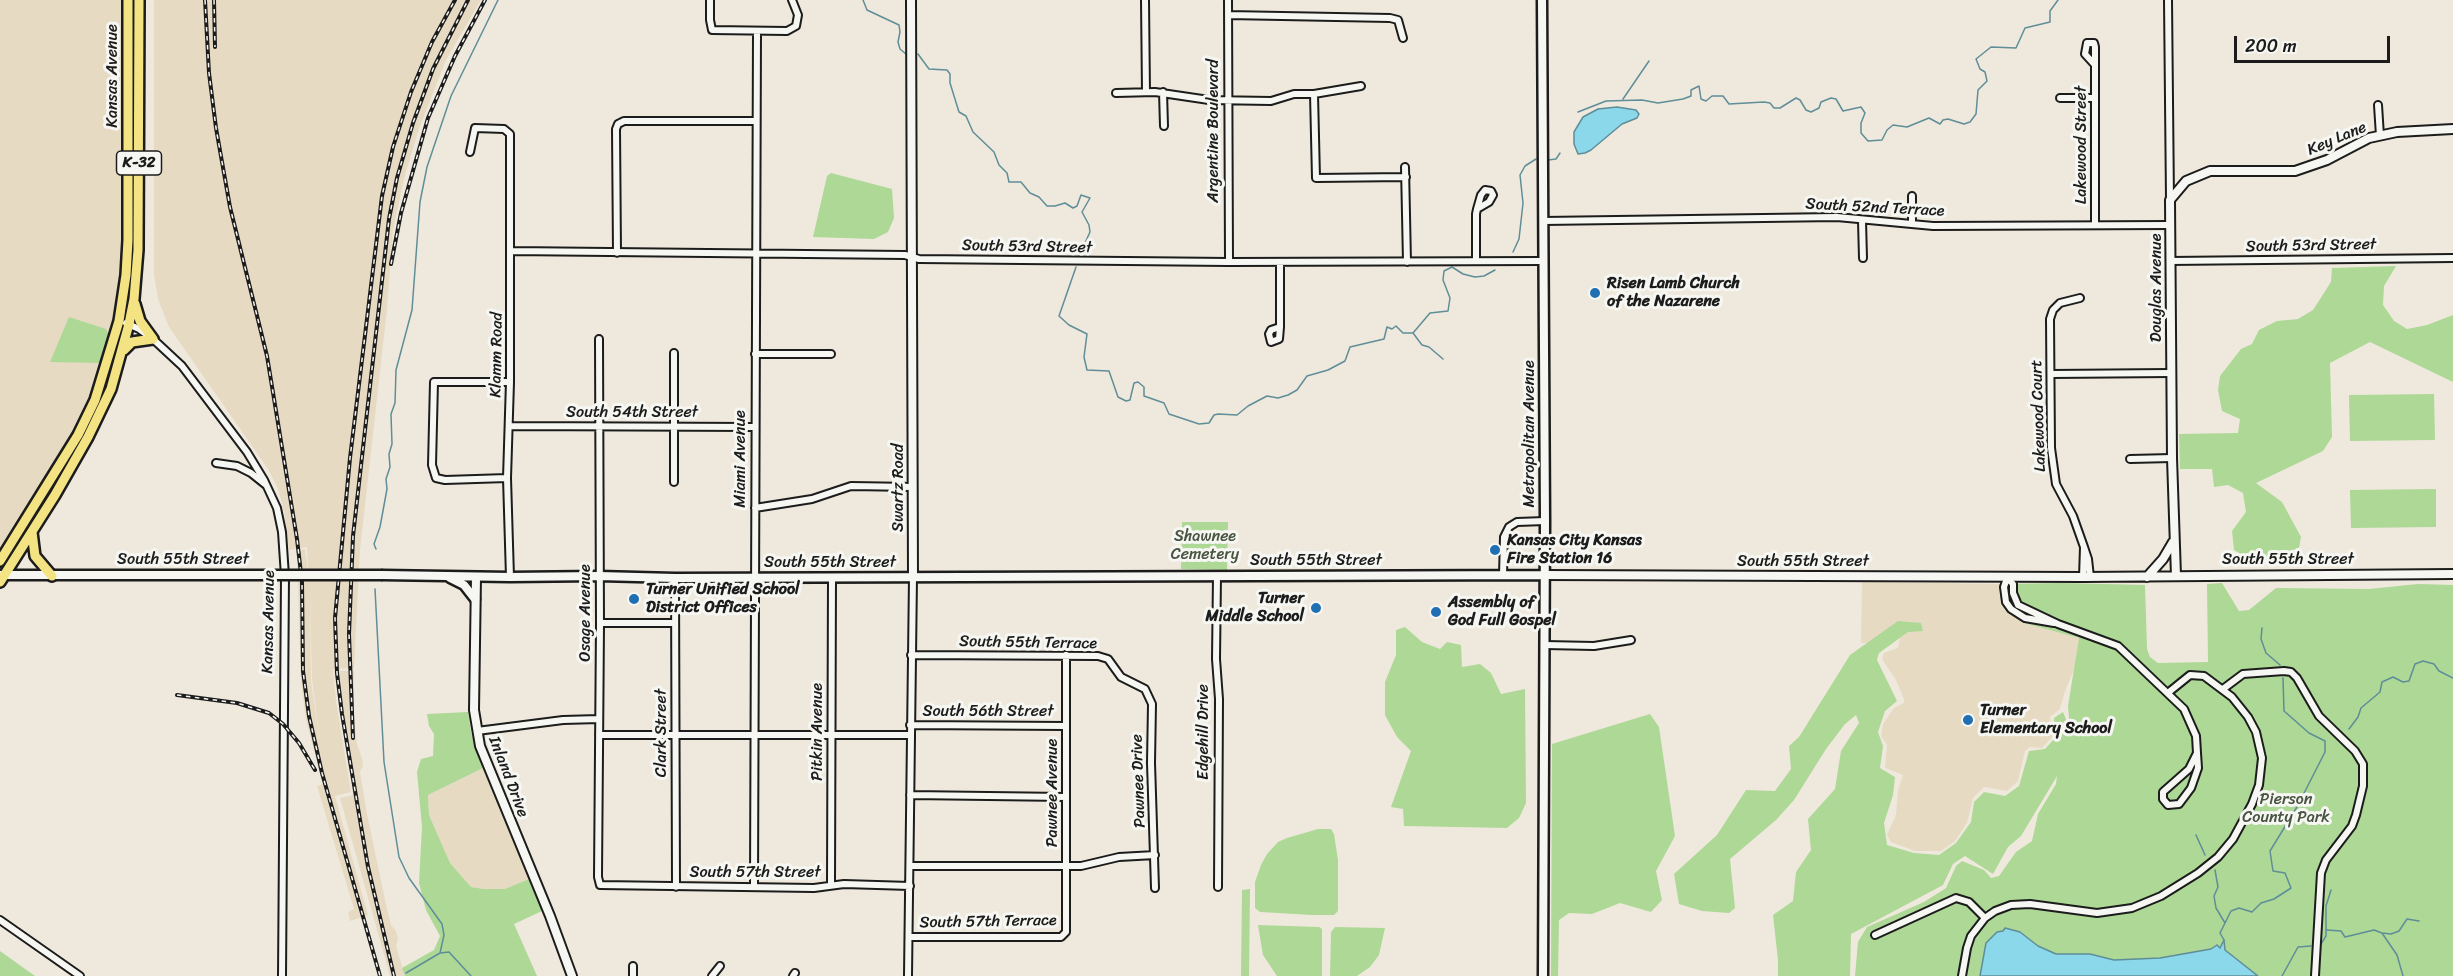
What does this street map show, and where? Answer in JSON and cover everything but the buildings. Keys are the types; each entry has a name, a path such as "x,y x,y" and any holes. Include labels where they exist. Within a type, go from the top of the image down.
{"main road":[{"name":"Kansas Avenue","path":"124,323 128,240 128,0"},
{"name":"Kansas Avenue","path":"124,323 134,299 138,250 139,0"},
{"name":"Metropolitan Avenue","path":"1542,0 1545,521 1543,976"},
{"path":"122,352 132,342 153,339 140,321 134,299"},
{"name":"K-32","path":"1,577 32,532 88,437 111,389 122,352 124,323"},
{"name":"K-32","path":"0,561 78,435 95,400 124,323"},
{"path":"32,532 35,556 52,576"},
{"name":"South 55th Street","path":"1,577 383,575 599,576 675,579 1544,575"},
{"path":"444,576 464,585 475,599"}],"street":[{"path":"710,0 712,30 757,31 788,31 796,26 798,15 792,0"},
{"name":"Swartz Road","path":"908,976 913,577 911,0"},
{"path":"1145,0 1146,92"},
{"name":"Argentine Boulevard","path":"1228,0 1229,262"},
{"name":"Douglas Avenue","path":"2168,0 2172,458 2176,576"},
{"path":"1228,15 1390,18 1398,20 1403,39"},
{"name":"Miami Avenue","path":"754,887 753,578 757,31"},
{"name":"Lakewood Street","path":"2095,65 2096,225"},
{"path":"1116,93 1146,92 1197,99 1271,101 1294,94 1314,94 1361,86"},
{"path":"1163,93 1164,126"},
{"path":"1314,94 1316,178 1406,177"},
{"path":"2060,98 2095,98"},
{"path":"2378,105 2380,136"},
{"path":"617,253 616,129 618,123 624,121 756,122"},
{"name":"Klamm Road","path":"470,152 473,132 476,128 504,129 510,134 510,382 507,478 510,577"},
{"name":"Key Lane","path":"2170,200 2186,181 2210,171 2295,171 2327,160 2369,138 2397,132 2453,129"},
{"path":"1406,167 1407,262"},
{"path":"1912,196 1912,224"},
{"path":"1476,261 1477,209"},
{"name":"South 52nd Terrace","path":"1543,221 1837,217 1912,224 2170,225"},
{"path":"1862,221 1863,258"},
{"name":"South 53rd Street","path":"511,251 905,255 912,257 1229,262 1544,261"},
{"name":"South 53rd Street","path":"2170,261 2453,258"},
{"path":"1280,262 1280,327"},
{"name":"Lakewood Court","path":"2080,298 2060,303 2053,310 2050,319 2053,473 2056,484 2073,516 2088,559 2087,577"},
{"name":"Kansas Avenue","path":"124,323 153,339 182,366 247,452 277,508 282,532 285,576 282,976"},
{"name":"Osage Avenue","path":"599,339 598,877 600,885"},
{"path":"674,353 674,482"},
{"path":"755,354 831,354"},
{"path":"2051,374 2171,373"},
{"path":"507,478 445,480 436,478 432,465 434,382 510,382"},
{"name":"South 54th Street","path":"509,426 755,427"},
{"path":"2130,459 2172,458"},
{"path":"216,463 237,466 251,473 267,486"},
{"path":"754,508 812,499 854,485 913,487"},
{"path":"1503,575 1504,537 1509,527 1517,522 1545,521"},
{"path":"2147,577 2174,541"},
{"name":"South 55th Street","path":"1544,575 2007,578 2453,574"},
{"name":"Edgehill Drive","path":"1217,576 1218,887"},
{"name":"Inland Drive","path":"476,577 474,710 477,731 483,755 550,916 572,976"},
{"name":"Pitkin Avenue","path":"831,885 832,578"},
{"path":"2007,578 2004,595 2011,609 2025,618 2058,624 2118,646 2169,692 2189,717 2196,736 2198,768 2192,788 2179,804 2168,805 2163,799 2163,792 2189,769 2197,753"},
{"name":"Clark Street","path":"675,579 676,887"},
{"path":"600,623 675,623"},
{"path":"1545,645 1594,646 1631,640"},
{"name":"South 55th Terrace","path":"911,655 1102,657 1108,659 1121,677 1133,682"},
{"name":"Pawnee Avenue","path":"1066,655 1066,932"},
{"path":"2223,689 2243,674 2291,672 2297,678 2319,716 2355,751 2363,764 2363,786 2352,826 2326,860 2321,873 2314,976"},
{"path":"1962,976 1969,941 1984,918 1995,911 2020,904 2097,913 2132,908 2161,896 2198,873 2233,839 2252,804 2259,785 2262,767 2259,740 2252,724 2238,703 2204,676 2190,675 2169,692"},
{"name":"Pawnee Drive","path":"1133,682 1145,689 1152,704 1151,763 1155,888"},
{"path":"477,731 563,720 599,719"},
{"name":"South 56th Street","path":"910,726 1066,726"},
{"path":"599,735 910,735"},
{"path":"910,795 1066,797"},
{"path":"910,866 1066,866 1093,864 1119,857 1155,855"},
{"name":"South 57th Street","path":"600,885 814,888 831,885 910,886"},
{"path":"1875,935 1956,898 1965,899 1984,918"},
{"path":"0,920 80,976"},
{"name":"South 57th Terrace","path":"909,937 1060,936 1066,932"},
{"path":"633,966 633,976"},
{"path":"712,976 720,966"}],"shaded area":[{"path":"0,0 125,0 126,275 95,400 0,559"},
{"path":"154,0 481,0 446,60 419,129 405,175 393,230 387,309 360,550 354,668 333,669 351,792 335,796 368,915 350,921 348,912 354,909 317,786 323,784 306,720 301,682 297,551 305,549 308,571 307,547 289,550 284,511 278,489 268,469 169,327 158,299 154,275","holes":["310,590 312,679 320,741 311,681"]},
{"name":"Turner Elementary School","path":"1862,582 1999,584 2000,595 2024,623 2079,638 2074,670 2060,709 2050,717 2052,737 2042,748 2030,747 2025,751 2018,781 2007,791 1984,787 1973,798 1967,823 1955,841 1941,851 1915,851 1891,842 1887,835 1896,815 1898,790 1903,775 1885,768 1887,745 1881,736 1883,724 1894,708 1904,703 1904,699 1896,680 1882,659 1884,653 1898,648 1900,637 1882,643 1861,643"},
{"path":"334,671 354,671 354,720 357,744 362,758 363,766 360,772 367,814 387,909 391,925 396,931 398,939 396,946 405,976 390,976 340,798 353,795"},
{"path":"483,768 529,879 506,889 471,887 450,863 429,815 428,795"}],"green space":[{"path":"831,173 892,189 894,218 888,232 874,239 813,237 827,176"},
{"path":"2396,266 2384,286 2383,305 2394,321 2407,329 2427,325 2453,315 2453,382 2370,342 2330,363 2332,437 2323,451 2256,483 2282,502 2301,537 2299,548 2286,552 2267,563 2246,557 2234,550 2232,531 2246,512 2243,493 2228,485 2214,487 2212,469 2180,469 2179,434 2238,433 2240,419 2222,411 2218,390 2220,376 2241,349 2252,344 2259,330 2277,321 2298,319 2313,310 2331,282 2332,268"},
{"path":"69,317 106,329 109,335 100,363 50,362"},
{"path":"2434,394 2435,440 2350,441 2349,395"},
{"path":"2436,489 2436,527 2351,528 2350,490"},
{"name":"Shawnee Cemetery","path":"1182,522 1228,522 1227,570 1181,569"},
{"name":"Pierson County Park","path":"2222,583 2239,611 2249,610 2276,588 2369,589 2418,584 2453,585 2453,976 1855,976 1858,942 1867,927 1924,902 1946,888 1956,866 1962,861 1984,870 1991,878 1999,876 2016,852 2032,841 2038,814 2056,784 2057,776 2021,836 2008,847 1993,874 1965,856 1953,864 1943,885 1851,934 1850,976 1778,976 1773,915 1793,901 1796,872 1811,850 1808,819 1835,789 1841,751 1859,723 1856,715 1845,724 1826,749 1794,800 1776,820 1730,859 1735,908 1729,913 1702,911 1679,904 1674,874 1717,835 1746,790 1775,791 1791,769 1789,746 1799,737 1850,655 1898,621 1921,623 1923,631 1908,632 1879,653 1877,660 1897,701 1885,711 1878,732 1883,746 1880,768 1895,777 1893,795 1884,823 1887,845 1914,853 1939,855 1956,843 1971,822 1974,802 1984,792 2005,796 2019,786 2029,751 2045,749 2055,738 2054,718 2063,712 2070,729 2068,706 2079,638 2024,623 2007,612 1999,584 2145,585 2147,649 2150,657 2158,663 2208,662 2207,584"},
{"path":"1405,627 1422,642 1440,649 1447,642 1461,645 1462,667 1480,664 1491,673 1501,694 1525,689 1526,803 1519,818 1507,828 1404,826 1403,809 1391,807 1411,751 1397,737 1385,715 1385,682 1396,655 1396,630"},
{"path":"468,712 471,732 483,768 428,795 429,815 450,863 471,887 505,889 529,879 542,911 514,924 537,976 405,976 402,968 434,950 440,936 426,910 419,883 422,827 417,772 421,759 433,756 434,734 429,726 427,714"},
{"path":"1650,714 1659,727 1675,836 1656,871 1662,900 1651,912 1620,903 1592,914 1569,913 1559,920 1558,976 1551,976 1552,744"},
{"path":"1318,829 1331,829 1334,834 1338,860 1338,911 1334,915 1260,912 1255,908 1255,882 1267,854 1278,842"},
{"path":"1250,889 1249,976 1241,976 1242,890"},
{"path":"1258,925 1319,927 1322,929 1322,976 1277,976 1263,955"},
{"path":"1335,927 1385,928 1379,955 1370,967 1357,976 1330,976 1331,932"},
{"path":"0,951 35,976 0,976"}],"water":[{"path":"1617,107 1636,110 1639,114 1637,118 1622,124 1591,150 1578,154 1574,144 1574,132 1583,117 1598,109"},
{"path":"2005,928 2020,932 2038,946 2056,954 2090,954 2114,960 2160,958 2211,949 2217,945 2220,948 2224,940 2225,950 2258,976 1980,976 1986,943 1997,932"}],"waterway":[{"path":"376,549 374,544 380,527 387,489 386,479 390,467 391,414 395,403 396,370 412,310 420,202 427,167 451,96 498,0"},
{"path":"863,0 867,10 899,25 898,42 900,49 906,54"},
{"path":"1578,112 1606,101 1642,100 1658,103 1683,99 1691,96 1691,90 1699,86 1701,99 1706,101 1712,96 1723,96 1729,104 1764,102 1770,103 1774,108 1780,108 1796,98 1806,110 1811,112 1819,108 1821,102 1831,98 1836,99 1843,111 1861,107 1865,113 1861,123 1861,133 1868,141 1882,140 1887,130 1893,125 1907,127 1929,118 1940,124 1943,120 1948,119 1964,124 1970,122 1976,114 1978,90 1987,81 1985,72 1980,69 1976,59 1991,47 2016,48 2025,28 2050,22 2050,11 2058,0"},
{"path":"918,54 929,69 947,70 950,74 950,83 959,112 966,116 973,132 994,152 999,165 1007,173 1009,182 1021,182 1030,193 1039,197 1047,206 1065,203 1073,208 1077,206 1081,195 1090,198 1082,212 1090,232 1079,256"},
{"path":"1623,99 1649,61"},
{"path":"1548,160 1556,159 1560,153"},
{"path":"1513,252 1519,239 1523,203 1520,175 1525,166 1536,159"},
{"path":"1076,267 1059,316 1069,325 1087,334 1084,357 1087,370 1109,371 1118,397 1126,401 1130,400 1134,383 1138,382 1144,387 1144,396 1164,403 1169,414 1199,424 1209,423 1214,415 1218,414 1237,415 1267,396 1278,398 1288,395 1297,390 1307,376 1328,370 1345,361 1350,347 1384,339 1387,327 1392,329 1396,326 1403,333 1413,333 1430,313 1448,311 1450,298 1443,280 1444,271 1452,267 1463,274 1475,277 1484,276 1495,270"},
{"path":"1413,333 1422,345 1429,347 1443,359"},
{"path":"375,589 384,762 399,857 409,878 442,924 444,935 440,953"},
{"path":"2262,628 2261,639 2266,653 2280,665"},
{"path":"2349,729 2358,717 2361,708 2380,692 2382,682 2393,677 2403,682 2409,681 2415,664 2423,661 2434,664 2439,671 2453,678"},
{"path":"2224,940 2220,933 2231,911 2239,908 2252,912 2261,903 2274,899 2291,888 2285,873 2273,871 2270,851 2297,807 2325,752 2325,741 2309,733 2284,711 2283,678"},
{"path":"2196,835 2205,855"},
{"path":"2215,870 2218,887 2214,896 2216,908 2225,923"},
{"path":"2321,944 2326,936 2326,906 2331,890"},
{"path":"2382,933 2391,934 2399,931 2407,919 2419,921"},
{"path":"2327,930 2341,931 2345,937 2374,930 2382,933 2397,955 2403,976"},
{"path":"2282,976 2298,947 2311,946"},
{"path":"406,973 440,953 449,952 471,976"}],"railway":[{"path":"205,0 209,73 216,128 230,207 267,356 297,539 302,582 303,671 309,716 322,773 380,976"},
{"path":"214,0 215,47"},
{"path":"394,976 368,867 342,714 337,673 335,618 350,458 382,196 393,147 411,92 432,42 455,0"},
{"path":"353,738 349,634 353,536 389,219 397,178 413,123 433,69 468,0"},
{"path":"391,264 401,213 428,118 455,56 485,0"},
{"path":"177,695 237,703 269,713 283,724 299,743 315,770"}],"place":[{"name":"Risen Lamb Church of the Nazarene","path":"1595,293"},
{"name":"Kansas City Kansas Fire Station 16","path":"1495,550"},
{"name":"Turner Unified School District Offices","path":"634,599"},
{"name":"Turner Middle School","path":"1316,608"},
{"name":"Assembly of God Full Gospel","path":"1436,612"},
{"name":"Turner Elementary School","path":"1968,720"}]}
